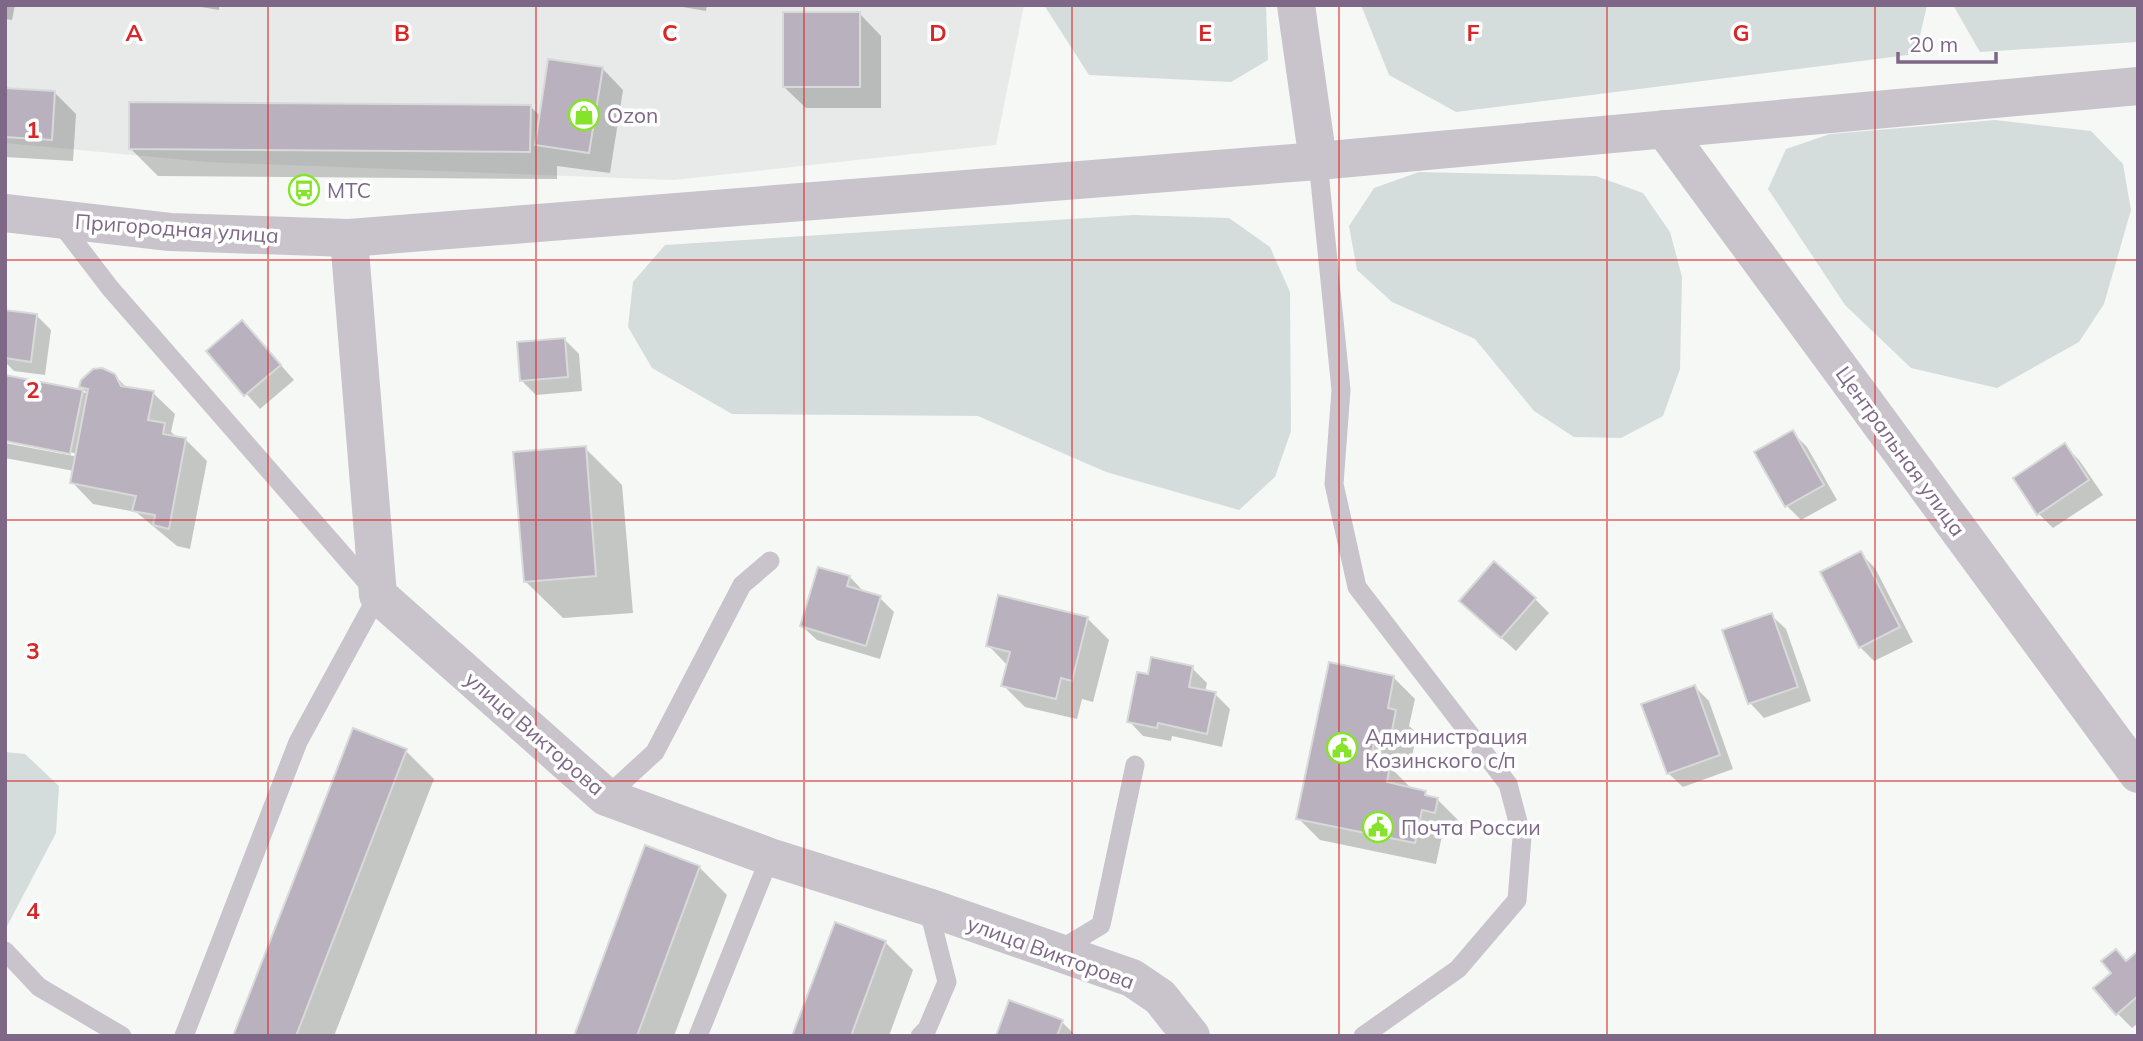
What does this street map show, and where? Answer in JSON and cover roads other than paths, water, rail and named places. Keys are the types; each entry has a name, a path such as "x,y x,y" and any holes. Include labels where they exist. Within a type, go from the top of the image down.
{"street":[{"path":"1296,5 1318,161"},
{"name":"Пригородная улица","path":"5,213 170,232 349,238 1318,161 2138,86"},
{"name":"Центральная улица","path":"1664,129 2138,774"},
{"path":"349,238 378,595"},
{"name":"улица Викторова","path":"378,595 606,797 770,857 928,907 1132,978 1160,997 1191,1036"}],"lane":[{"path":"1318,161 1341,390 1334,484 1356,587 1508,784 1522,837 1517,900 1458,969 1363,1036"},
{"path":"58,220 110,288 378,595 298,742 184,1036"},
{"path":"606,797 655,752 743,585 770,561"},
{"path":"1057,952 1101,925 1135,765"},
{"path":"698,1036 770,857"},
{"path":"920,1036 927,1029 947,982 928,907"},
{"path":"5,951 39,988 122,1036"}],"place":[{"name":"Ozon","path":"584,115"},
{"name":"МТС","path":"304,190"},
{"name":"Администрация Козинского с/п","path":"1342,748"},
{"name":"Почта России","path":"1378,827"}]}
